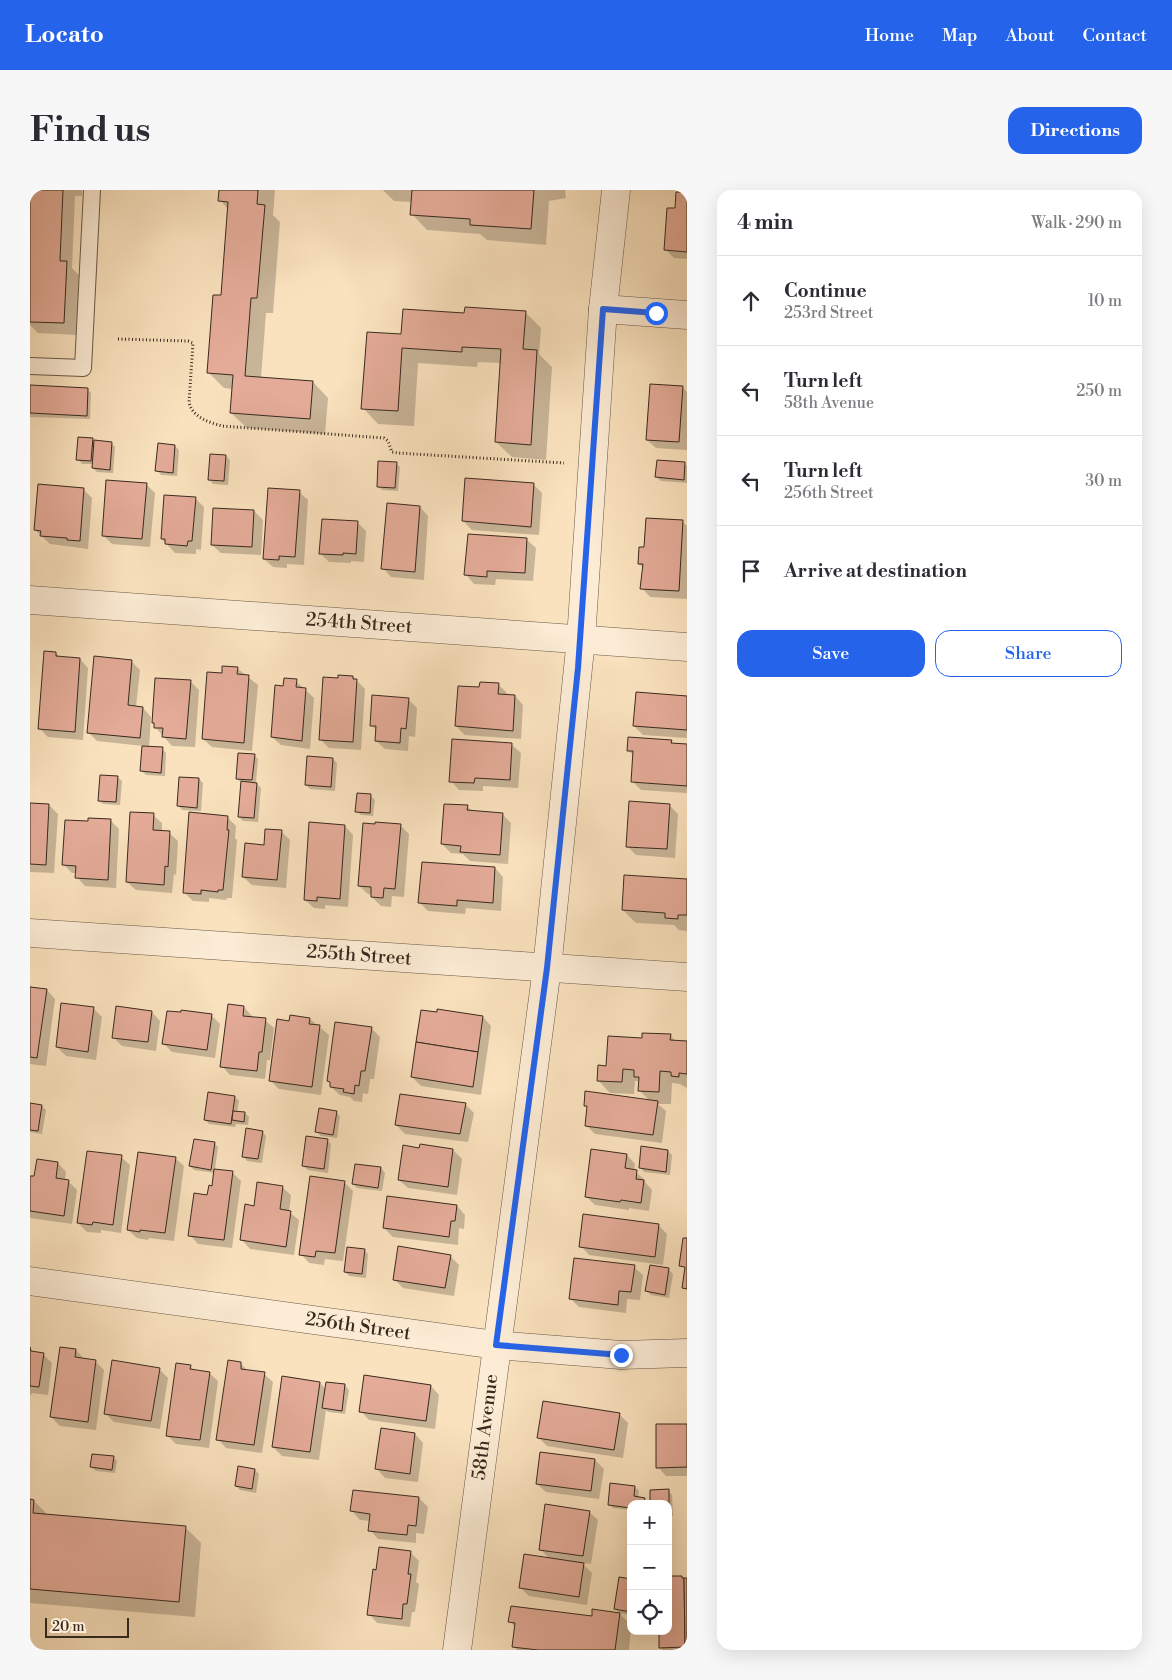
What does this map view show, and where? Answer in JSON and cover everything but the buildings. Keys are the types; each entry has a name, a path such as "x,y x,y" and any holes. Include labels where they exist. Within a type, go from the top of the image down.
{"street":[{"name":"58th Avenue","path":"457,1650 547,968 581,639 603,309 616,190"},
{"path":"603,309 687,315"},
{"name":"254th Street","path":"30,600 687,646"},
{"name":"255th Street","path":"30,933 687,978"},
{"name":"256th Street","path":"30,1281 496,1345 621,1355 687,1353"}],"lane":[{"path":"30,366 83,368 92,190"}],"path":[{"path":"118,339 188,341 192,343 188,402 190,410 210,423 222,426 384,438 388,441 392,452 398,453 564,463"}],"route":[{"path":"621,1355 496,1345 547,968 578,668 603,309 656,313"}]}
